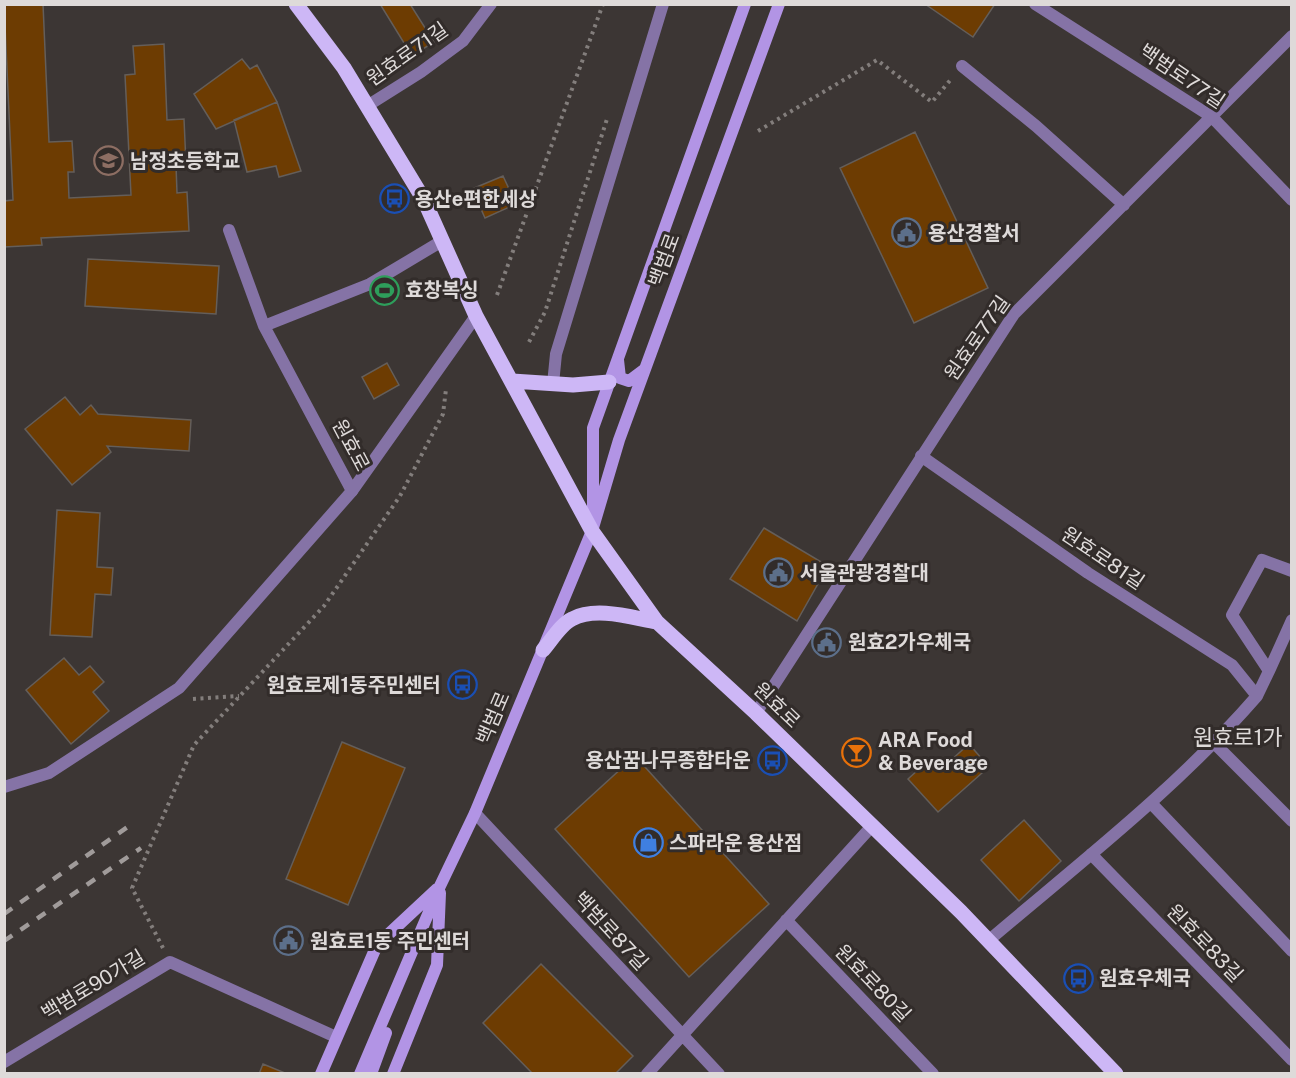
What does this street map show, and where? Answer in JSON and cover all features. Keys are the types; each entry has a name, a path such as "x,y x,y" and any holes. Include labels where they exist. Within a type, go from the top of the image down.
{"main road":[{"name":"원효로","path":"296,4 344,68 424,200 476,316 592,531 657,622 872,825 988,940 1116,1074"},
{"name":"백범로","path":"592,531 593,428 746,4"},
{"name":"백범로","path":"360,1074 440,886 475,813 592,531 619,440 779,4"},
{"path":"617,359 620,378 629,381 645,369"},
{"path":"512,381 588,385 609,382"},
{"path":"543,650 570,619 583,615 614,615 657,622"},
{"path":"321,1074 377,945 440,886"},
{"path":"393,1074 437,965 440,886"},
{"name":"백범로","path":"371,1074 440,886"}],"street":[{"name":"원효로71길","path":"367,106 422,72 463,41 491,4"},
{"path":"553,384 556,354 663,4"},
{"name":"백범로77길","path":"1035,4 1212,117 1292,200"},
{"name":"원효로77길","path":"756,713 1014,314 1291,37"},
{"path":"962,66 1036,126 1124,205"},
{"name":"원효로","path":"229,230 264,326 351,491 476,316"},
{"path":"264,326 370,284 442,241"},
{"name":"원효로81길","path":"921,456 1088,573 1232,664 1257,696"},
{"path":"4,788 49,773 179,688 351,491"},
{"path":"1269,671 1232,615 1263,560 1292,572"},
{"path":"988,940 1151,803 1215,744 1257,696 1292,620"},
{"path":"1215,744 1292,821"},
{"path":"1151,803 1292,951"},
{"name":"백범로87길","path":"475,813 719,1074"},
{"path":"648,1074 872,825"},
{"name":"원효로83길","path":"1091,854 1292,1060"},
{"name":"원효로80길","path":"786,920 933,1074"},
{"name":"백범로90가길","path":"4,1062 170,962 336,1037"}],"path":[{"path":"496,295 603,4"},
{"path":"758,130 877,60 932,102 962,66"},
{"path":"529,342 545,312 607,118"},
{"path":"170,962 132,888 194,744 324,606 400,496 443,414 447,382"},
{"path":"159,700 239,696"}],"building":[{"path":"4,4 43,4 49,142 72,141 74,172 68,172 69,198 131,195 125,75 135,74 133,46 164,44 167,120 184,119 186,164 176,165 177,193 187,192 189,231 41,238 42,245 4,247 4,201 13,200"},
{"path":"380,4 410,4 434,42 412,56"},
{"path":"925,4 995,4 973,37"},
{"path":"242,59 250,69 257,65 277,102 216,129 194,94"},
{"path":"277,102 301,171 279,177 276,166 247,172 234,120"},
{"path":"915,132 988,288 914,323 840,168"},
{"path":"503,176 516,204 485,218 472,189"},
{"path":"88,259 219,266 216,314 85,306"},
{"path":"387,363 399,385 374,399 362,377"},
{"path":"65,397 80,415 91,405 98,414 191,420 189,451 107,446 111,452 72,485 25,429"},
{"path":"57,510 100,513 97,567 113,568 111,595 95,594 92,637 50,635"},
{"name":"서울관광경찰대","path":"764,528 828,566 797,621 730,579"},
{"path":"64,658 79,675 90,666 104,682 93,692 109,711 71,744 26,690"},
{"path":"342,742 405,768 348,905 286,879"},
{"path":"969,744 982,759 975,765 982,773 938,812 908,779 930,759 940,770"},
{"path":"635,756 769,904 689,977 555,829"},
{"path":"1024,820 1061,861 1019,901 981,860"},
{"path":"541,964 633,1056 615,1074 533,1074 483,1023"},
{"path":"263,1064 285,1073 285,1074 259,1074"}],"railway":[{"path":"4,914 129,826"},
{"path":"4,941 141,848"}],"place":[{"name":"남정초등학교","path":"109,161"},
{"name":"용산e편한세상","path":"394,199"},
{"name":"용산경찰서","path":"907,233"},
{"name":"효창복싱","path":"384,290"},
{"name":"서울관광경찰대","path":"779,573"},
{"name":"원효2가우체국","path":"827,642"},
{"name":"원효로제1동주민센터","path":"462,685"},
{"name":"ARA Food & Beverage","path":"857,752"},
{"name":"용산꿈나무종합타운","path":"772,760"},
{"name":"스파라운 용산점","path":"648,843"},
{"name":"원효로1동 주민센터","path":"289,941"},
{"name":"원효우체국","path":"1078,978"}],"district":[{"name":"원효로1가","path":"1238,737"}]}
